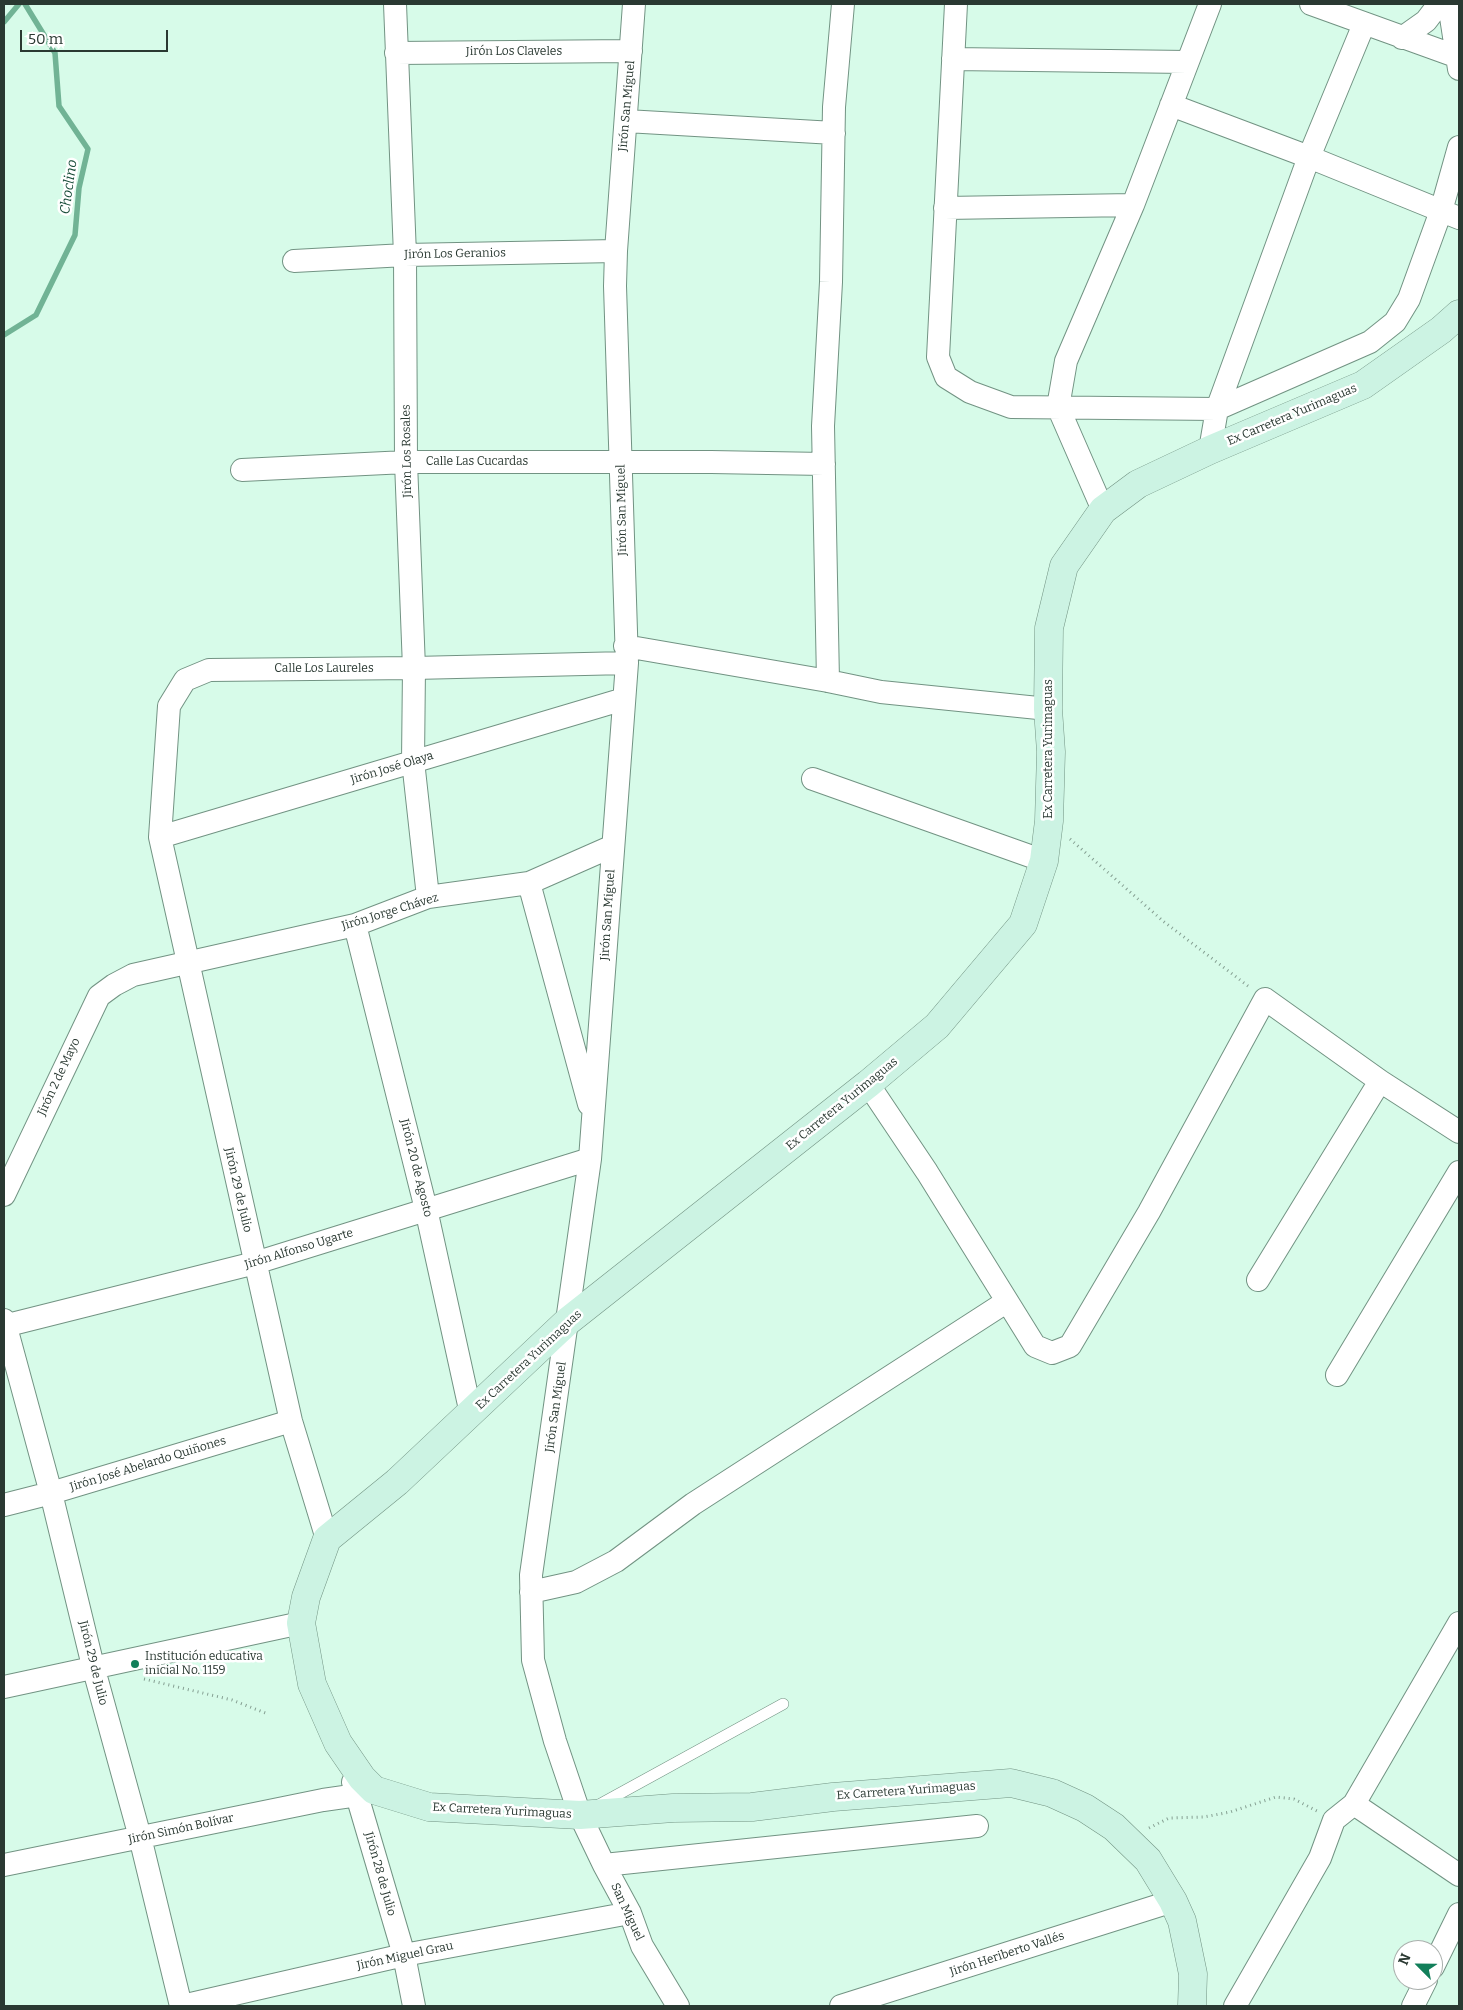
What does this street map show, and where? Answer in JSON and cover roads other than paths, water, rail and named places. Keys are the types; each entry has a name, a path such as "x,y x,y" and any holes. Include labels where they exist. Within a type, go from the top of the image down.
{"street":[{"name":"Jirón Los Rosales","path":"395,4 405,255 406,462 414,668 413,762 428,897"},
{"name":"Jirón San Miguel","path":"580,1815 555,1741 533,1660 531,1575 590,1160 624,699 626,655 622,462 615,286 634,4"},
{"path":"828,681 823,426 831,282 834,107 843,4"},
{"path":"956,4 938,357 946,376 970,392 1011,407 1217,409 1370,342 1395,322 1409,299 1450,214 1459,147"},
{"path":"1103,510 1058,407 1066,360 1133,204 1210,4"},
{"path":"1311,4 1402,38 1459,65"},
{"path":"1402,38 1426,21 1439,4"},
{"path":"1449,4 1459,65"},
{"path":"1210,450 1217,409 1309,157 1364,24"},
{"name":"Jirón Los Claveles","path":"396,53 631,51"},
{"path":"953,59 1187,62"},
{"path":"1170,105 1309,157 1450,214"},
{"path":"626,121 834,133"},
{"path":"945,208 1133,204"},
{"name":"Jirón Los Geranios","path":"294,261 405,255 616,251"},
{"name":"Ex Carretera Yurimaguas","path":"1192,2006 1193,1974 1182,1922 1173,1901 1148,1860 1114,1827 1086,1808 1052,1793 1011,1784 833,1797 752,1807 673,1808 580,1815 429,1807 374,1790 362,1778 338,1743 312,1684 301,1623 306,1597 327,1540 396,1482 471,1414 568,1321 868,1084 937,1026 1023,924 1044,861 1050,821 1049,628 1064,566 1103,510 1138,484 1210,450 1364,385 1441,330 1459,314"},
{"name":"Calle Las Cucardas","path":"242,470 406,462 824,464"},
{"name":"Calle Los Laureles","path":"160,837 169,706 185,680 209,670 414,668 626,655 828,681 880,692 1048,709"},
{"name":"Jirón José Olaya","path":"160,837 624,699"},
{"path":"813,779 1044,861"},
{"name":"Jirón 29 de Julio","path":"160,837 186,962 291,1422 327,1540"},
{"name":"Jirón Jorge Chávez","path":"133,976 186,962 355,925 428,897 529,883 613,846"},
{"path":"529,883 593,1120"},
{"name":"Jirón 20 de Agosto","path":"355,925 426,1209 471,1414"},
{"name":"Jirón 2 de Mayo","path":"4,1195 99,996 114,985 133,976"},
{"path":"868,1084 927,1172 1035,1346 1052,1353 1070,1346 1149,1212 1265,999 1380,1081 1459,1132"},
{"path":"1258,1280 1380,1081"},
{"name":"Jirón Alfonso Ugarte","path":"4,1324 255,1263 590,1160"},
{"path":"1336,1375 1459,1172"},
{"path":"531,1592 576,1582 616,1561 693,1504 1006,1302"},
{"name":"Jirón 29 de Julio","path":"4,1324 51,1493 93,1666 140,1837 181,2006"},
{"name":"Jirón José Abelardo Quiñones","path":"4,1505 51,1493 291,1422"},
{"path":"4,1687 93,1666 301,1623"},
{"path":"1235,2006 1320,1858 1334,1820 1354,1804 1459,1623"},
{"name":"Jirón 28 de Julio","path":"338,1743 358,1795 404,1954 414,2006"},
{"name":"Jirón Simón Bolívar","path":"4,1865 323,1800 358,1795"},
{"path":"1354,1804 1459,1875"},
{"name":"San Miguel","path":"580,1815 630,1913 642,1946 678,2006"},
{"path":"604,1864 977,1826"},
{"name":"Jirón Heriberto Vallés","path":"841,2006 1173,1901"},
{"name":"Jirón Miguel Grau","path":"181,2006 404,1954 630,1913"},
{"path":"1443,1947 1459,1914"},
{"path":"1414,2006 1421,1990"}],"lane":[{"path":"580,1815 783,1704"}],"waterway":[{"name":"Choclino","path":"4,22 19,4"},
{"name":"Choclino","path":"4,335 36,315 75,235 79,188 88,149 59,106 55,53 25,4"}],"place":[{"name":"Institución educativa inicial No. 1159","path":"135,1664"}]}
